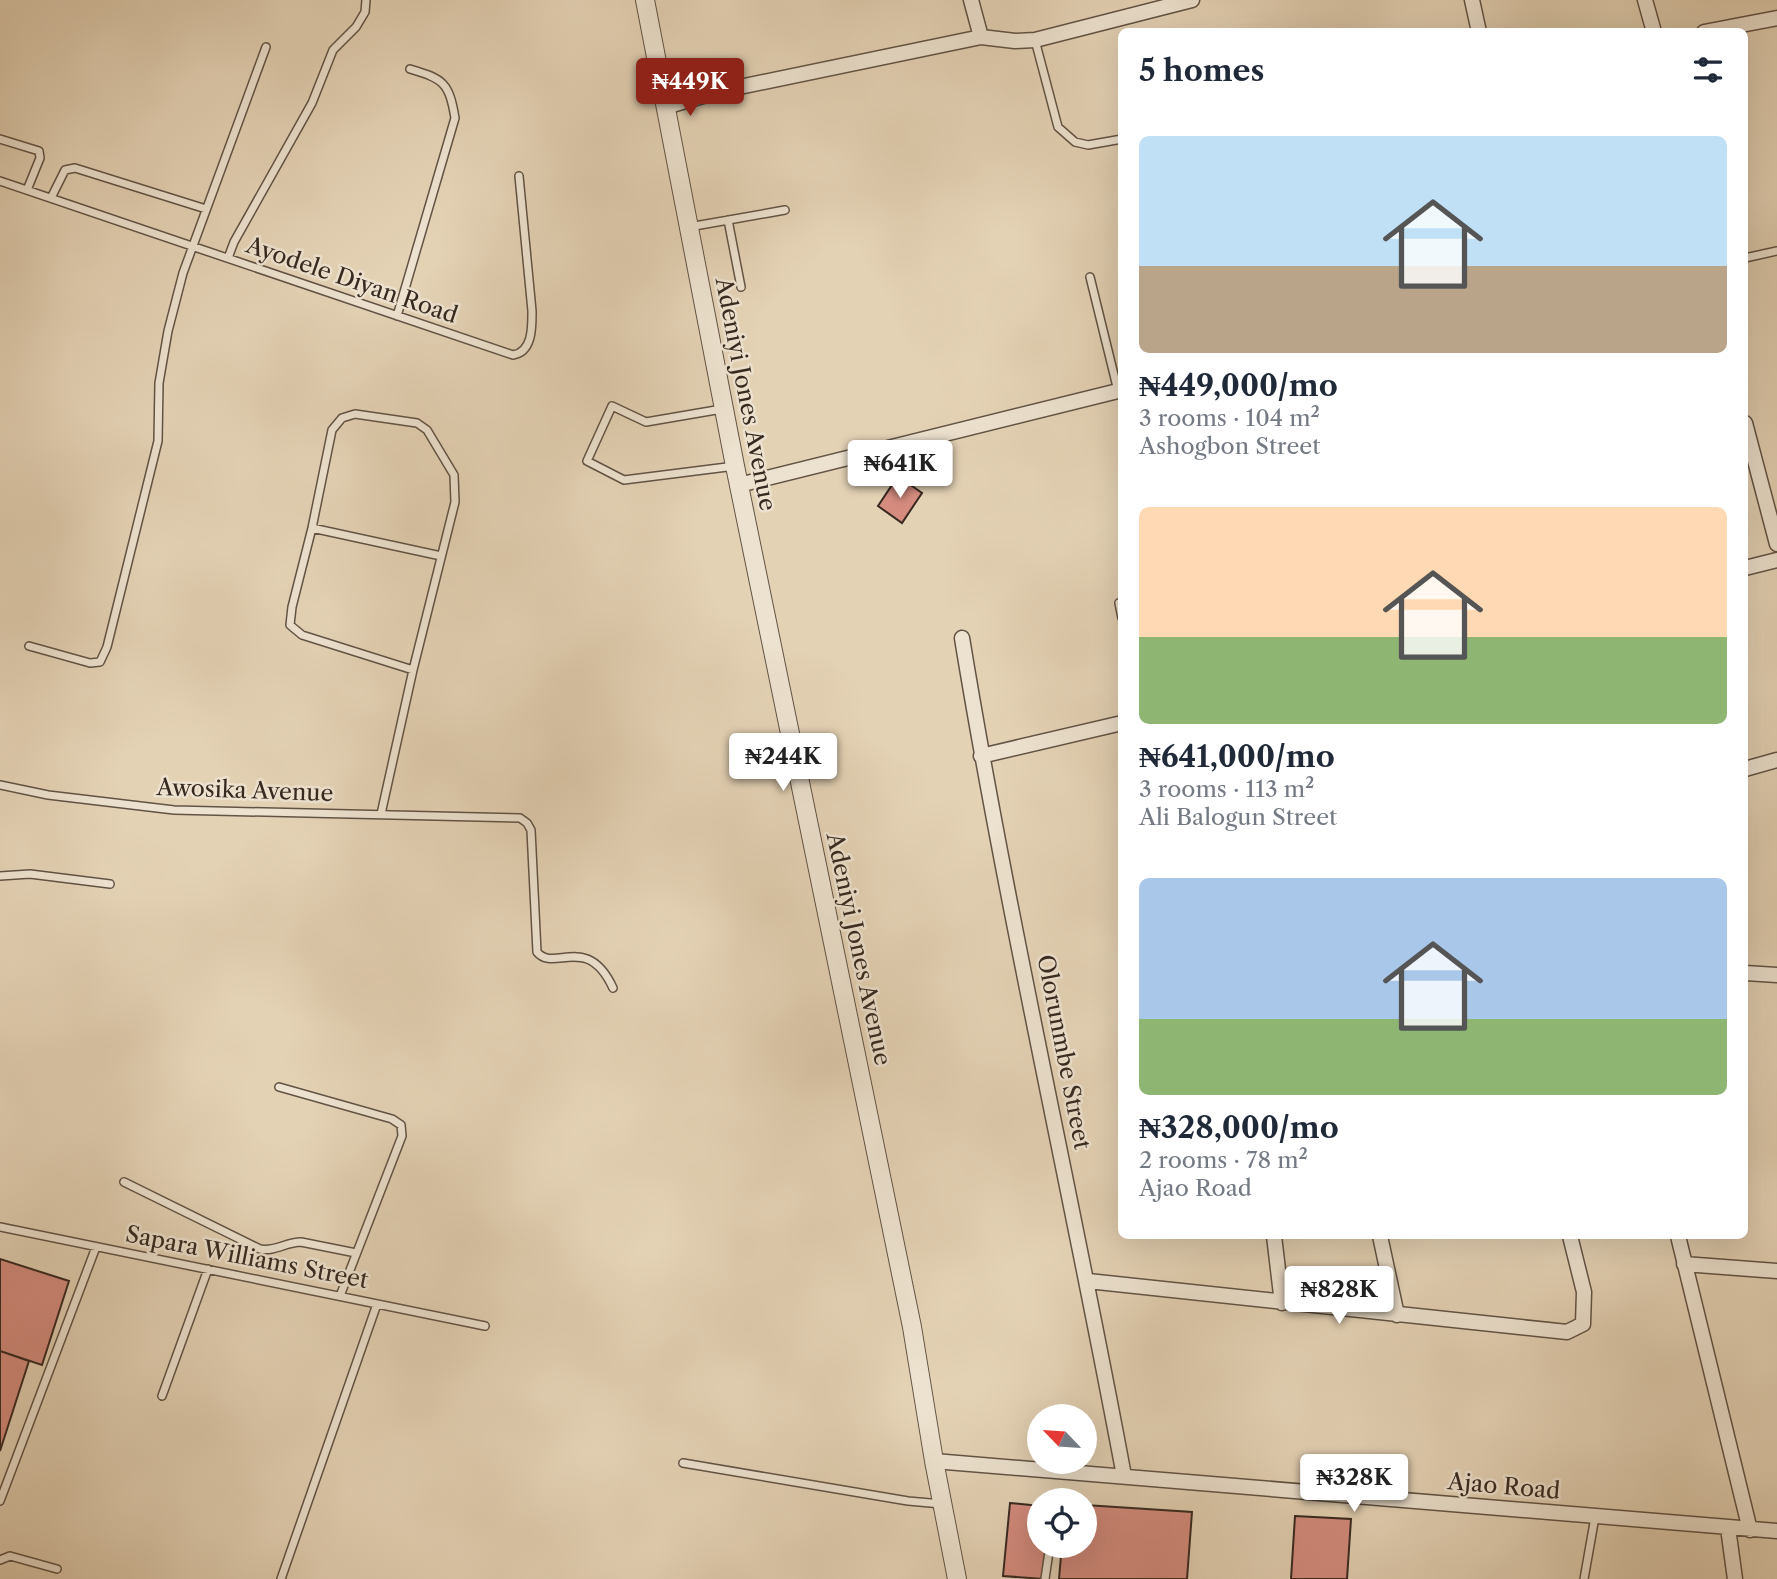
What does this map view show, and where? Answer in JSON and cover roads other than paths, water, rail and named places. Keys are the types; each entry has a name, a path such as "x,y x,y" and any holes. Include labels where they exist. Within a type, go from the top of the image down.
{"street":[{"name":"Adeniyi Jones Avenue","path":"645,0 735,466 912,1327 957,1579"},
{"path":"971,0 981,37"},
{"path":"665,107 720,91 981,37 1035,40 1192,0"},
{"path":"1472,0 1478,28"},
{"path":"1645,0 1653,28"},
{"path":"1725,28 1777,18"},
{"path":"739,485 1118,391"},
{"path":"1748,435 1777,544"},
{"path":"1748,567 1777,560"},
{"name":"Olorunmbe Street","path":"962,638 981,756 1088,1281 1124,1476"},
{"path":"981,756 1118,724"},
{"path":"1748,767 1777,760"},
{"path":"1748,973 1777,975"},
{"path":"1274,1239 1282,1303"},
{"path":"1381,1239 1397,1315"},
{"path":"1088,1281 1567,1332 1583,1324 1584,1292 1571,1239"},
{"path":"1679,1239 1750,1530"},
{"path":"1684,1264 1777,1270"},
{"name":"Ajao Road","path":"934,1461 1777,1531"},
{"path":"1728,1528 1735,1579"}],"lane":[{"path":"228,258 234,242 312,103 333,50 365,12 366,0"},
{"path":"1035,40 1058,127 1075,142 1088,145 1118,140"},
{"path":"29,646 90,663 100,662 107,647 158,441 159,383 168,331 191,245 265,47"},
{"path":"397,316 456,118 451,93 435,76 410,69"},
{"path":"0,139 39,151 40,158 27,190"},
{"path":"51,198 65,170 75,168 206,209"},
{"name":"Ayodele Diyan Road","path":"0,181 513,355 519,354 525,347 532,332 519,176"},
{"path":"688,227 785,210"},
{"path":"728,220 741,287"},
{"path":"1748,257 1777,251"},
{"path":"1090,277 1118,383"},
{"path":"724,408 646,422 612,406 587,461 624,481 735,466"},
{"path":"381,814 455,502 454,475 427,430 417,423 355,414 342,418 332,430 290,625 302,635 413,670"},
{"path":"312,528 441,556"},
{"name":"Awosika Avenue","path":"0,785 48,796 174,810 520,818 531,830 537,952 547,959 573,956 587,958 599,965 613,988"},
{"path":"0,876 30,873 110,884"},
{"path":"279,1087 392,1119 401,1125 402,1136 340,1296"},
{"path":"124,1182 261,1249 270,1251 301,1242 356,1253"},
{"name":"Sapara Williams Street","path":"0,1227 485,1326"},
{"path":"0,1501 96,1247"},
{"path":"162,1396 208,1269"},
{"path":"281,1579 377,1304"},
{"path":"683,1463 908,1501 942,1504"},
{"path":"1584,1579 1595,1517"},
{"path":"0,1560 10,1556 57,1569"},
{"path":"1045,1579 1048,1558"}]}
